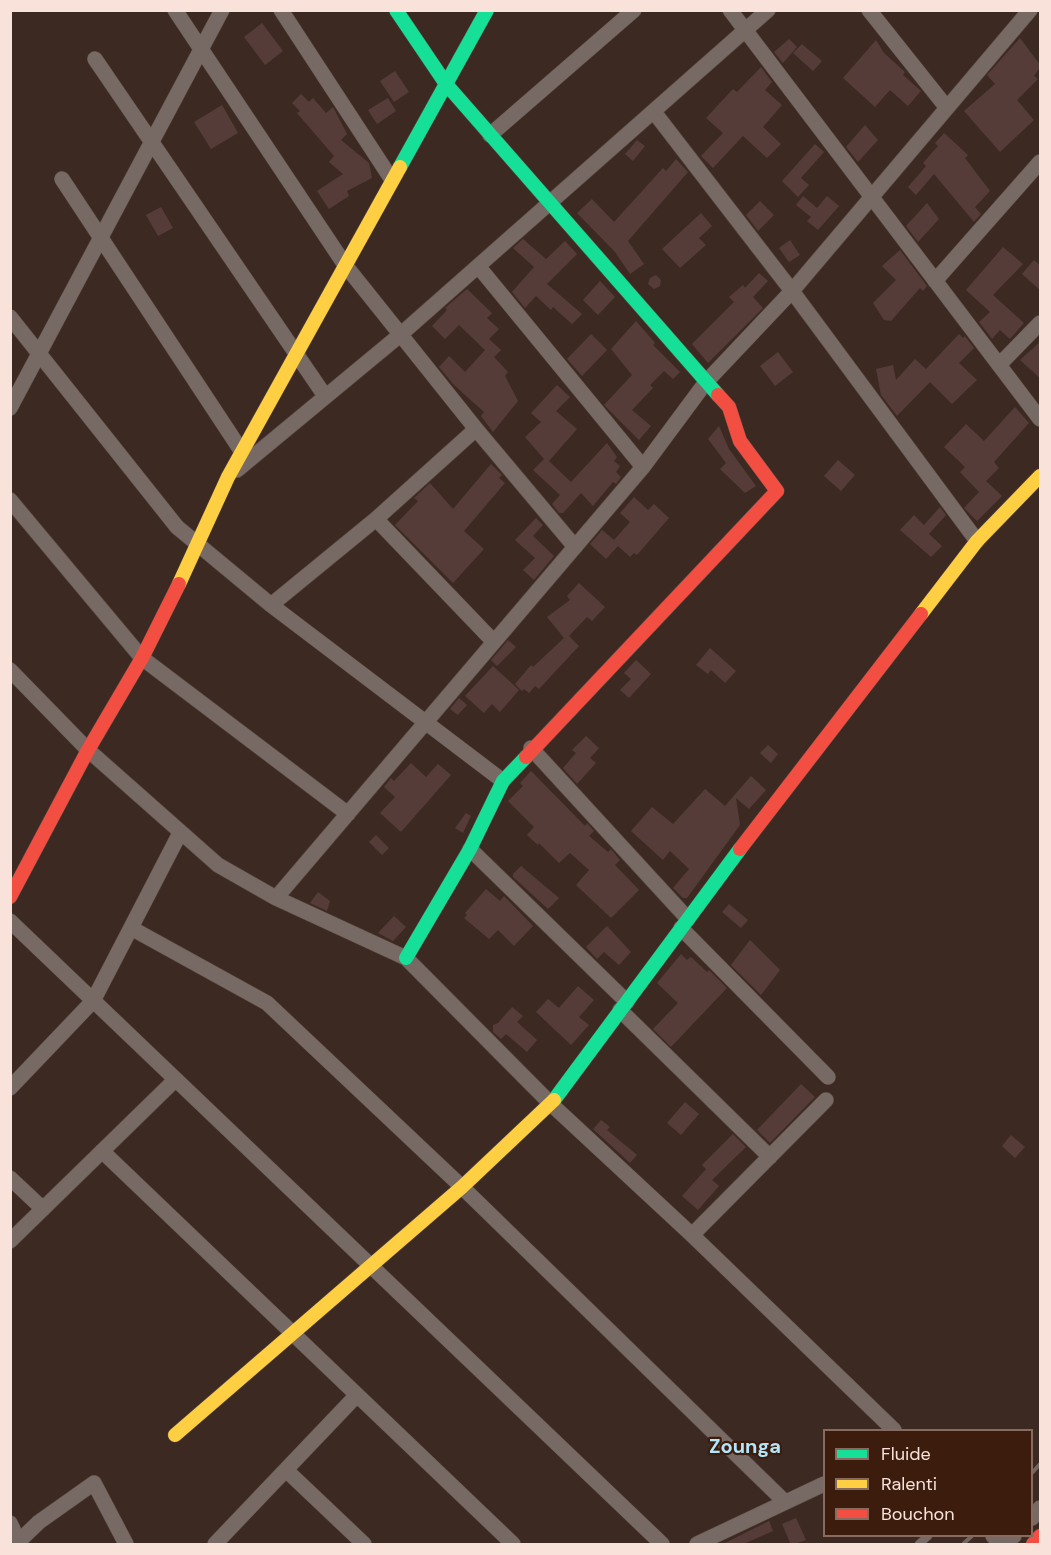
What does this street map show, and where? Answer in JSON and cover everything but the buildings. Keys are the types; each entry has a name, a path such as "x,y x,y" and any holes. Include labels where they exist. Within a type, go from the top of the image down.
{"main road":[{"path":"396,10 446,84 729,408 740,441 777,491 531,748 503,781 470,849 406,958"},
{"path":"245,457 345,265 487,10"},
{"path":"175,1435 370,1268 551,1104 762,818 978,541 1041,476"},
{"path":"10,897 88,750 142,658 199,545 228,477"},
{"path":"1032,1545 1041,1536"}],"street":[{"path":"175,10 345,265 574,547"},
{"path":"10,408 222,10"},
{"path":"281,10 392,180"},
{"path":"730,10 744,32 1041,419"},
{"path":"228,477 245,457 400,335 768,10"},
{"path":"869,10 947,108"},
{"path":"276,898 643,466 706,382 792,291 1030,10"},
{"path":"490,135 626,13"},
{"path":"95,59 325,396"},
{"path":"654,112 792,291 978,541"},
{"path":"936,281 1041,162"},
{"path":"62,179 245,457"},
{"path":"478,266 643,466"},
{"path":"10,317 177,527 271,605 424,724 503,781"},
{"path":"999,365 1041,323"},
{"path":"271,605 376,519 476,429"},
{"path":"10,500 142,658 348,814"},
{"path":"376,519 494,642"},
{"path":"10,670 88,750 218,864 276,898 406,958 551,1104 692,1235 892,1429"},
{"path":"531,748 684,924 828,1077"},
{"path":"10,1088 93,1001 180,833"},
{"path":"470,849 770,1157"},
{"path":"10,921 662,1545"},
{"path":"131,928 267,1003 462,1187 784,1501"},
{"path":"10,1241 175,1080"},
{"path":"692,1235 826,1100"},
{"path":"102,1151 513,1545"},
{"path":"10,1178 43,1209"},
{"path":"223,1542 286,1470 357,1395"},
{"path":"286,1470 364,1545"},
{"path":"10,1522 18,1543 46,1517 94,1483 126,1545"},
{"path":"697,1545 784,1501 823,1485"}],"railway":[{"path":"1033,1472 1040,1464"},
{"path":"963,1544 971,1537"}],"traffic: fast":[{"path":"396,10 446,84 718,395"},
{"path":"400,167 487,10"},
{"path":"406,958 470,849 503,781 526,757"},
{"path":"554,1100 740,849"}],"traffic: slow":[{"path":"179,584 228,477 400,167"},
{"path":"921,614 977,541 1040,476"},
{"path":"175,1435 462,1187 554,1100"}],"traffic: jam":[{"path":"526,757 777,491 740,441 729,407 718,395"},
{"path":"10,897 88,750 142,658 179,584"},
{"path":"740,849 921,614"},
{"path":"1033,1544 1040,1536"}],"district":[{"name":"Zounga","path":"745,1448"}]}
